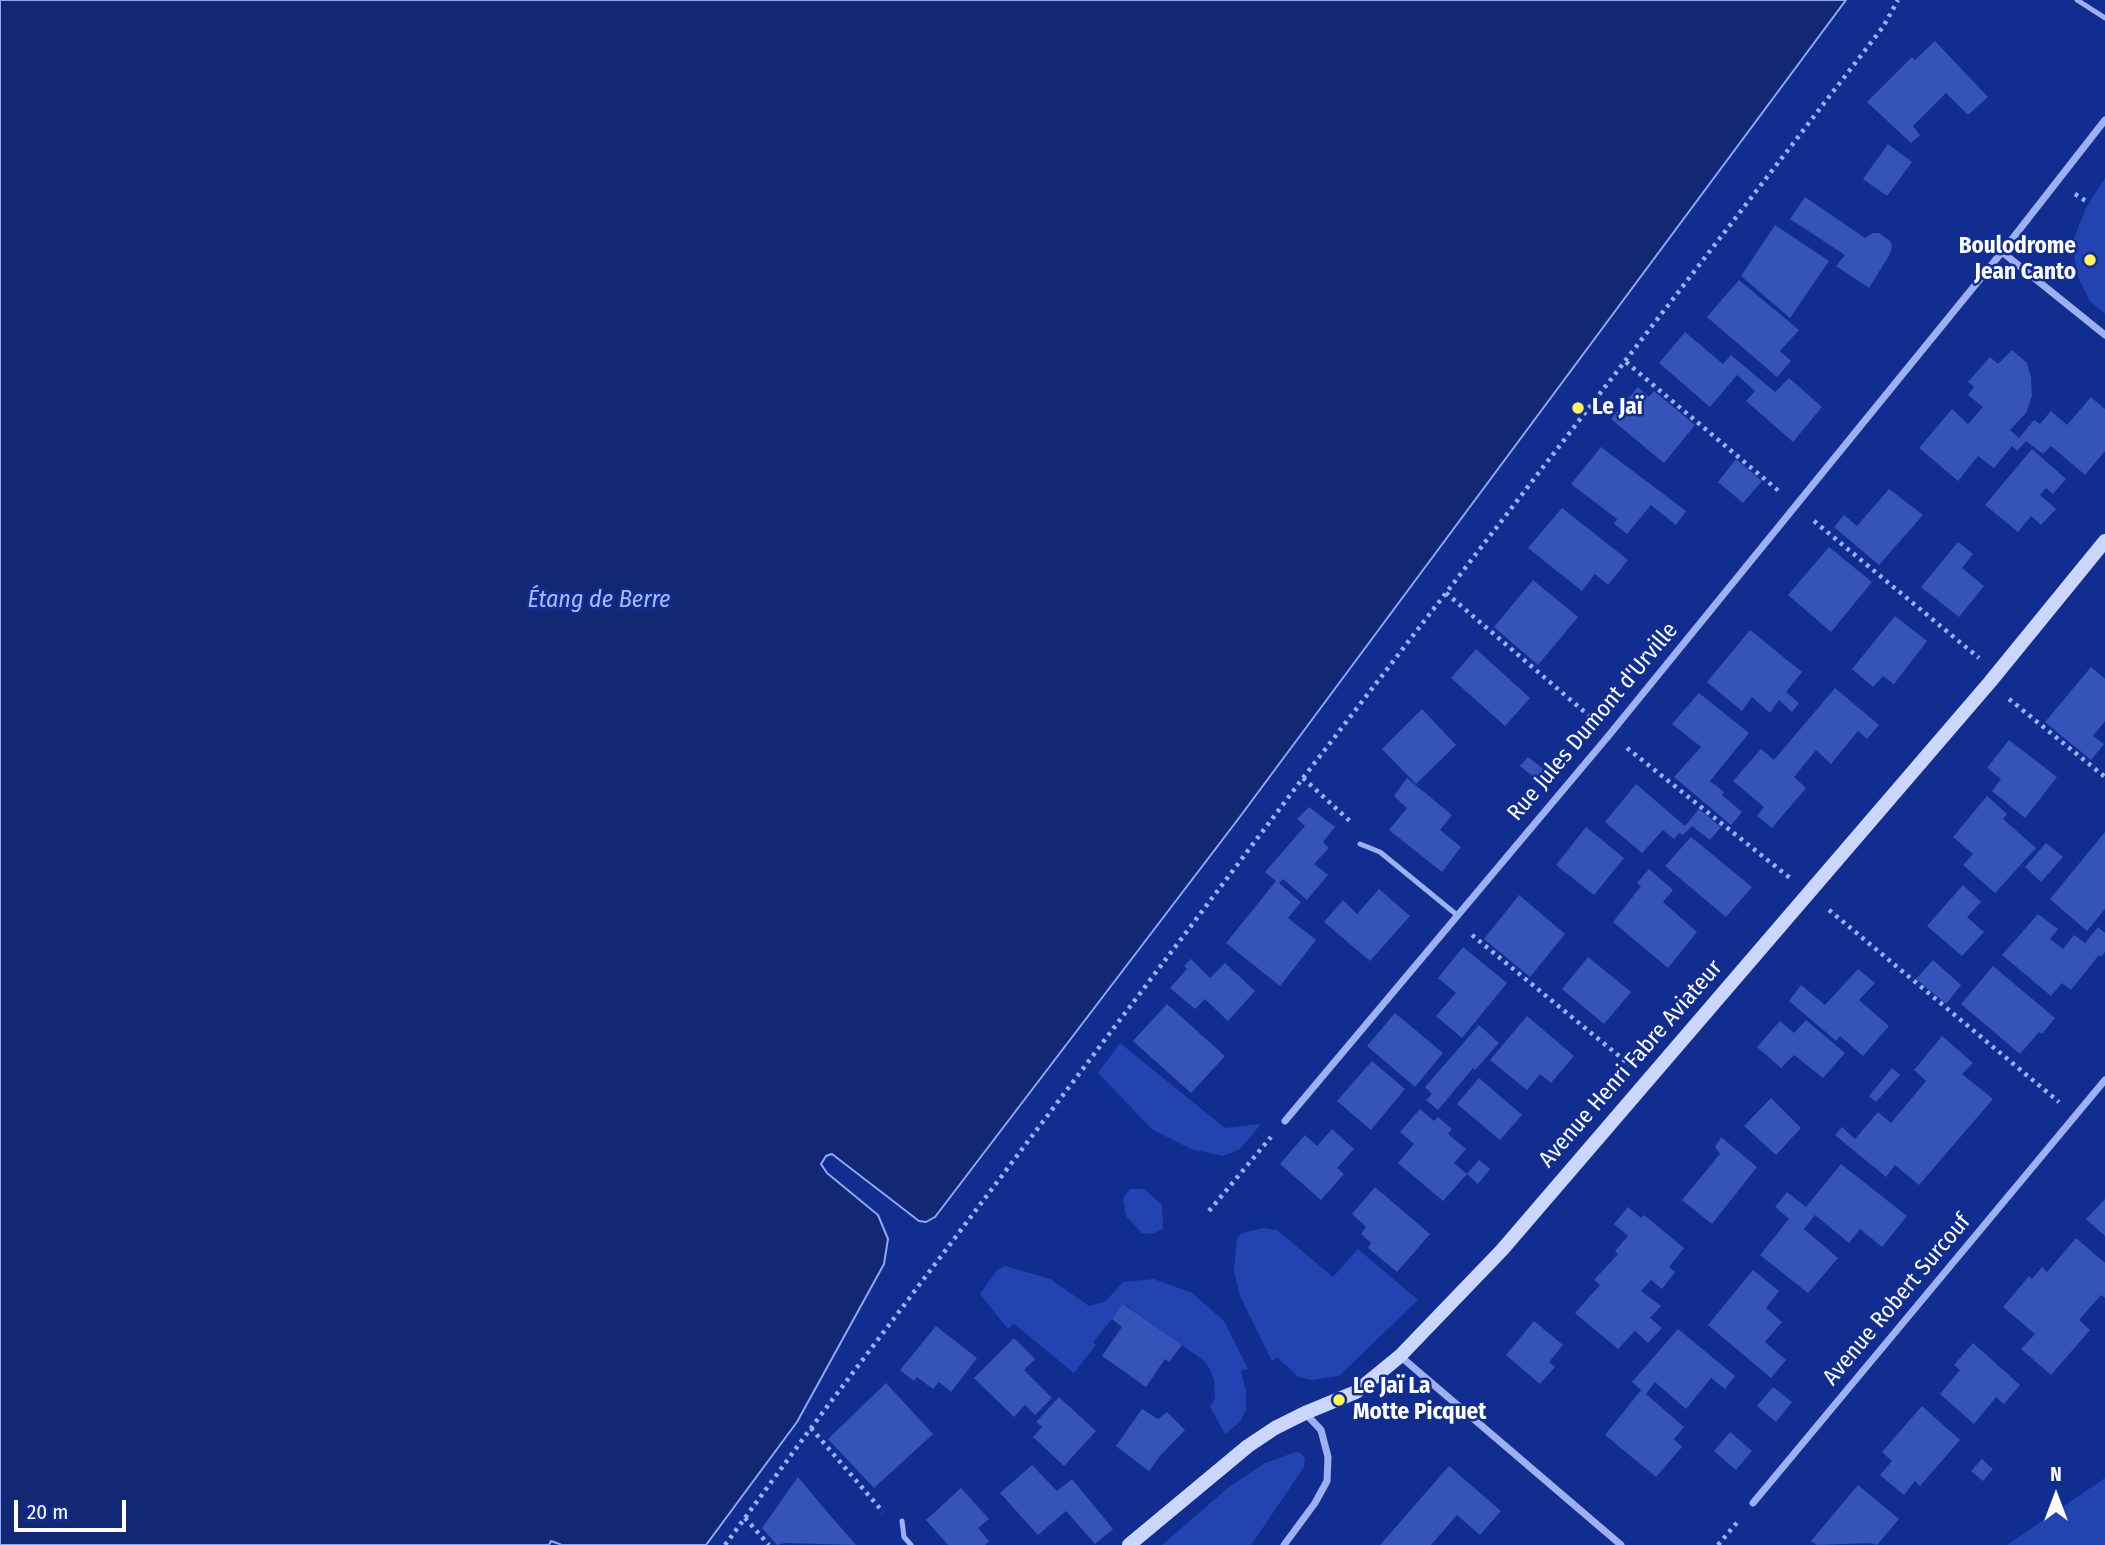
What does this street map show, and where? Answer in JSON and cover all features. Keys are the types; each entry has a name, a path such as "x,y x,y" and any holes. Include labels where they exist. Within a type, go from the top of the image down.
{"street":[{"name":"Rue Jules Dumont d'Urville","path":"1285,1121 1610,734 2002,252 2105,120"},
{"path":"2002,252 2105,335"},
{"name":"Avenue Henri Fabre Aviateur","path":"1129,1545 1248,1446 1305,1413 1356,1392 1400,1356 1502,1250 1990,682 2105,541"},
{"name":"Avenue Robert Surcouf","path":"1753,1503 2105,1080"},
{"path":"1400,1356 1621,1545"},
{"path":"1284,1545 1315,1503 1327,1481 1328,1457 1321,1430 1305,1413"}],"lane":[{"path":"2077,0 2105,18"},
{"path":"1360,844 1380,852 1457,915"},
{"path":"902,1521 904,1537 911,1545"}],"path":[{"path":"725,1545 1303,778 1858,59 1898,0"},
{"path":"1446,593 1610,734 1809,892 2075,1116"},
{"path":"1990,682 2105,777"},
{"path":"1303,778 1367,836 1370,846"},
{"path":"1457,915 1463,928 1648,1080"},
{"path":"1209,1211 1285,1121"},
{"path":"811,1428 904,1537"},
{"path":"1718,1545 1753,1503"},
{"path":"745,1518 769,1545"}],"shaded area":[{"name":"Boulodrome Jean Canto","path":"2105,178 2105,314 2090,301 2078,277 2072,243 2086,208"},
{"path":"1120,1043 1225,1128 1261,1124 1240,1149 1223,1156 1191,1149 1153,1130 1098,1073"},
{"path":"1130,1189 1144,1189 1162,1205 1163,1229 1152,1234 1142,1233 1126,1216 1123,1198"},
{"path":"1263,1228 1277,1230 1333,1277 1358,1249 1418,1300 1339,1376 1312,1380 1298,1377 1277,1357 1272,1361 1240,1296 1234,1271 1237,1238 1242,1233"},
{"path":"1005,1266 1050,1279 1089,1306 1105,1302 1123,1282 1154,1279 1192,1293 1224,1321 1248,1369 1241,1371 1246,1391 1246,1409 1240,1422 1225,1434 1210,1407 1215,1398 1214,1380 1204,1361 1124,1304 1093,1342 1096,1345 1074,1373 1014,1324 1008,1329 980,1294 997,1270"},
{"path":"1296,1452 1302,1454 1305,1459 1304,1467 1251,1545 1162,1545 1229,1487 1265,1463"},
{"path":"2105,1478 2105,1545 2007,1545"}],"water":[{"name":"Étang de Berre","path":"0,0 1846,0 1239,818 935,1217 926,1222 919,1221 832,1154 826,1156 821,1164 827,1173 878,1215 888,1239 884,1264 797,1422 706,1545 562,1545 551,1541 549,1545 0,1545"}],"building":[{"path":"1935,41 1988,97 1968,115 1946,93 1913,126 1920,135 1911,143 1867,102 1912,57 1915,60"},
{"path":"1888,144 1912,162 1887,196 1863,179"},
{"path":"1805,197 1865,238 1879,233 1890,241 1890,254 1869,288 1836,266 1845,255 1790,219"},
{"path":"1775,225 1829,261 1790,318 1741,276"},
{"path":"1739,280 1799,330 1780,351 1791,361 1777,377 1707,317"},
{"path":"1685,332 1723,364 1731,355 1775,392 1789,378 1822,407 1793,442 1746,401 1755,391 1737,375 1710,407 1659,363"},
{"path":"2012,350 2027,363 2031,377 2032,396 2026,413 2010,430 2019,438 2034,420 2040,424 2051,411 2067,425 2091,397 2105,409 2105,451 2085,475 2051,446 2043,454 2026,441 2017,451 2012,446 1994,468 1978,456 1958,481 1919,448 1952,409 1968,424 1983,407 1968,395 1974,387 1968,382 1990,357 1998,364"},
{"path":"1638,387 1649,397 1654,391 1695,425 1664,463 1611,419"},
{"path":"1601,447 1686,511 1676,525 1651,505 1627,534 1614,524 1617,519 1571,484"},
{"path":"2032,449 2066,479 2053,494 2046,488 2040,495 2056,509 2041,525 2031,516 2018,532 1985,505"},
{"path":"1736,459 1762,481 1743,503 1718,482"},
{"path":"1889,489 1923,515 1879,565 1834,527 1844,515 1857,526"},
{"path":"1562,508 1628,560 1608,585 1595,574 1582,591 1528,548"},
{"path":"1958,542 1973,554 1962,568 1984,586 1959,617 1921,587"},
{"path":"1829,547 1872,582 1831,632 1788,595"},
{"path":"1533,580 1578,617 1538,665 1494,627"},
{"path":"1895,616 1927,641 1894,684 1883,676 1873,687 1852,669"},
{"path":"1750,630 1802,672 1786,692 1799,703 1792,712 1779,700 1770,713 1752,697 1742,711 1707,682"},
{"path":"1476,649 1530,698 1505,726 1451,678"},
{"path":"2091,667 2105,679 2105,721 2093,736 2104,744 2091,760 2045,722"},
{"path":"1835,688 1879,725 1867,739 1858,731 1831,764 1816,750 1794,777 1806,788 1772,828 1757,816 1764,807 1733,781 1761,749 1774,760"},
{"path":"1699,693 1749,733 1710,781 1742,812 1731,825 1674,777 1701,747 1672,724"},
{"path":"1422,709 1456,745 1416,784 1382,749"},
{"path":"2009,740 2057,777 2025,818 1992,791 2001,779 1987,768"},
{"path":"1528,757 1546,771 1541,783 1520,766"},
{"path":"1407,778 1452,815 1440,830 1461,847 1442,872 1389,830 1407,808 1394,796"},
{"path":"1636,784 1685,826 1699,809 1721,827 1710,840 1692,826 1674,839 1663,830 1642,853 1605,822"},
{"path":"1987,796 2007,814 2003,819 2036,848 1995,893 1963,865 1973,854 1953,837"},
{"path":"1309,807 1335,827 1323,842 1329,848 1314,864 1328,875 1307,900 1283,879 1279,883 1301,902 1288,918 1316,940 1280,986 1226,943 1276,881 1265,872 1305,826 1297,819"},
{"path":"1586,827 1624,858 1594,895 1556,865"},
{"path":"2105,832 2105,909 2087,931 2050,899"},
{"path":"1691,837 1752,887 1726,917 1665,866"},
{"path":"2046,843 2063,857 2041,882 2025,867"},
{"path":"1649,869 1673,890 1663,902 1697,932 1668,968 1613,922 1641,886 1637,883"},
{"path":"1963,885 1981,902 1967,917 1984,932 1962,956 1927,926"},
{"path":"1379,889 1410,916 1370,961 1324,922 1343,900 1357,914"},
{"path":"1519,895 1565,934 1530,977 1484,939"},
{"path":"2038,914 2058,929 2050,939 2063,949 2074,935 2085,943 2098,927 2105,933 2105,952 2101,957 2099,955 2071,990 2062,983 2051,996 2002,955"},
{"path":"1463,947 1507,983 1462,1038 1436,1016 1456,993 1438,978"},
{"path":"1588,957 1631,992 1604,1024 1562,989"},
{"path":"1191,959 1210,978 1225,963 1255,991 1228,1021 1205,999 1195,1009 1170,988 1187,969 1184,966"},
{"path":"1933,960 1961,985 1946,1004 1916,979"},
{"path":"1993,966 2055,1018 2020,1054 1961,1004"},
{"path":"1858,969 1875,983 1859,1000 1889,1026 1863,1056 1840,1036 1836,1041 1789,1001 1801,985 1825,1005"},
{"path":"1167,1004 1225,1056 1191,1093 1133,1041"},
{"path":"1395,1013 1443,1053 1415,1087 1367,1046"},
{"path":"1527,1016 1574,1056 1551,1083 1540,1074 1527,1090 1490,1060"},
{"path":"1806,1020 1845,1053 1823,1078 1794,1055 1781,1068 1757,1047 1780,1021 1794,1033"},
{"path":"1479,1025 1499,1043 1475,1070 1473,1068 1438,1110 1426,1100 1432,1094 1425,1087"},
{"path":"1942,1036 1973,1063 1962,1074 1993,1099 1919,1185 1895,1165 1886,1177 1835,1135 1842,1127 1855,1139 1878,1112 1891,1123 1926,1081 1914,1070"},
{"path":"1372,1061 1405,1089 1371,1130 1337,1101"},
{"path":"1892,1068 1900,1075 1876,1102 1869,1096"},
{"path":"1479,1078 1522,1115 1500,1140 1457,1104"},
{"path":"1771,1098 1801,1128 1776,1155 1744,1126"},
{"path":"1420,1109 1434,1121 1438,1117 1452,1129 1448,1134 1466,1149 1454,1163 1467,1174 1443,1201 1398,1163 1414,1144 1400,1132"},
{"path":"1332,1129 1354,1149 1337,1168 1344,1174 1321,1200 1280,1164 1305,1135 1317,1146"},
{"path":"1721,1137 1757,1167 1712,1224 1682,1200 1720,1154 1715,1147"},
{"path":"1479,1160 1490,1169 1478,1184 1467,1174"},
{"path":"1841,1164 1907,1216 1882,1247 1860,1229 1849,1243 1815,1215 1804,1229 1838,1258 1808,1293 1760,1255 1789,1219 1775,1207 1787,1192 1806,1207"},
{"path":"1375,1187 1430,1234 1397,1272 1368,1248 1371,1243 1361,1234 1366,1227 1352,1214"},
{"path":"2105,1199 2105,1236 2086,1219"},
{"path":"1628,1207 1641,1218 1644,1215 1684,1248 1669,1267 1675,1272 1662,1289 1651,1280 1641,1291 1661,1306 1650,1318 1662,1328 1648,1343 1635,1331 1618,1349 1575,1313 1600,1285 1594,1280 1618,1254 1615,1251 1628,1236 1614,1224"},
{"path":"2076,1238 2105,1263 2105,1298 2101,1295 2079,1320 2090,1330 2051,1375 2021,1349 2035,1334 2003,1307 2029,1276 2032,1279 2042,1267 2047,1272"},
{"path":"1753,1270 1779,1291 1766,1308 1782,1322 1765,1342 1786,1360 1771,1378 1708,1325"},
{"path":"1123,1304 1182,1345 1169,1362 1165,1359 1146,1387 1102,1356 1122,1327 1112,1319"},
{"path":"1534,1321 1563,1345 1549,1362 1555,1367 1540,1384 1506,1355"},
{"path":"936,1326 977,1358 951,1392 939,1382 933,1389 917,1377 914,1381 900,1370"},
{"path":"1678,1329 1735,1376 1725,1389 1711,1378 1686,1409 1655,1382 1646,1394 1684,1427 1674,1439 1682,1447 1656,1477 1605,1435 1641,1390 1632,1382"},
{"path":"1014,1338 1035,1359 1024,1370 1052,1398 1035,1415 1025,1405 1014,1417 974,1378"},
{"path":"1973,1343 2020,1385 2004,1404 1996,1397 1974,1424 1940,1394 1960,1370 1954,1365"},
{"path":"886,1383 933,1434 874,1488 828,1439"},
{"path":"1773,1387 1792,1402 1776,1422 1757,1406"},
{"path":"1059,1397 1096,1431 1064,1466 1033,1437 1042,1427 1036,1422"},
{"path":"1922,1406 1960,1440 1920,1486 1915,1481 1904,1495 1880,1475 1892,1461 1882,1452"},
{"path":"1142,1409 1158,1419 1167,1412 1185,1430 1149,1471 1116,1446"},
{"path":"1730,1432 1752,1451 1736,1470 1714,1451"},
{"path":"1982,1459 1993,1469 1983,1481 1971,1471"},
{"path":"1032,1465 1057,1491 1072,1479 1113,1529 1095,1544 1066,1511 1038,1535 1000,1493"},
{"path":"1449,1466 1501,1511 1480,1535 1457,1515 1431,1545 1380,1545"},
{"path":"798,1477 856,1545 777,1545 762,1528"},
{"path":"1858,1485 1899,1519 1877,1545 1817,1545 1811,1541"},
{"path":"961,1488 989,1519 978,1528 989,1541 985,1545 948,1545 926,1520"}],"place":[{"name":"Boulodrome Jean Canto","path":"2090,260"},
{"name":"Le Jaï","path":"1578,408"},
{"name":"Le Jaï La Motte Picquet","path":"1339,1400"}]}
